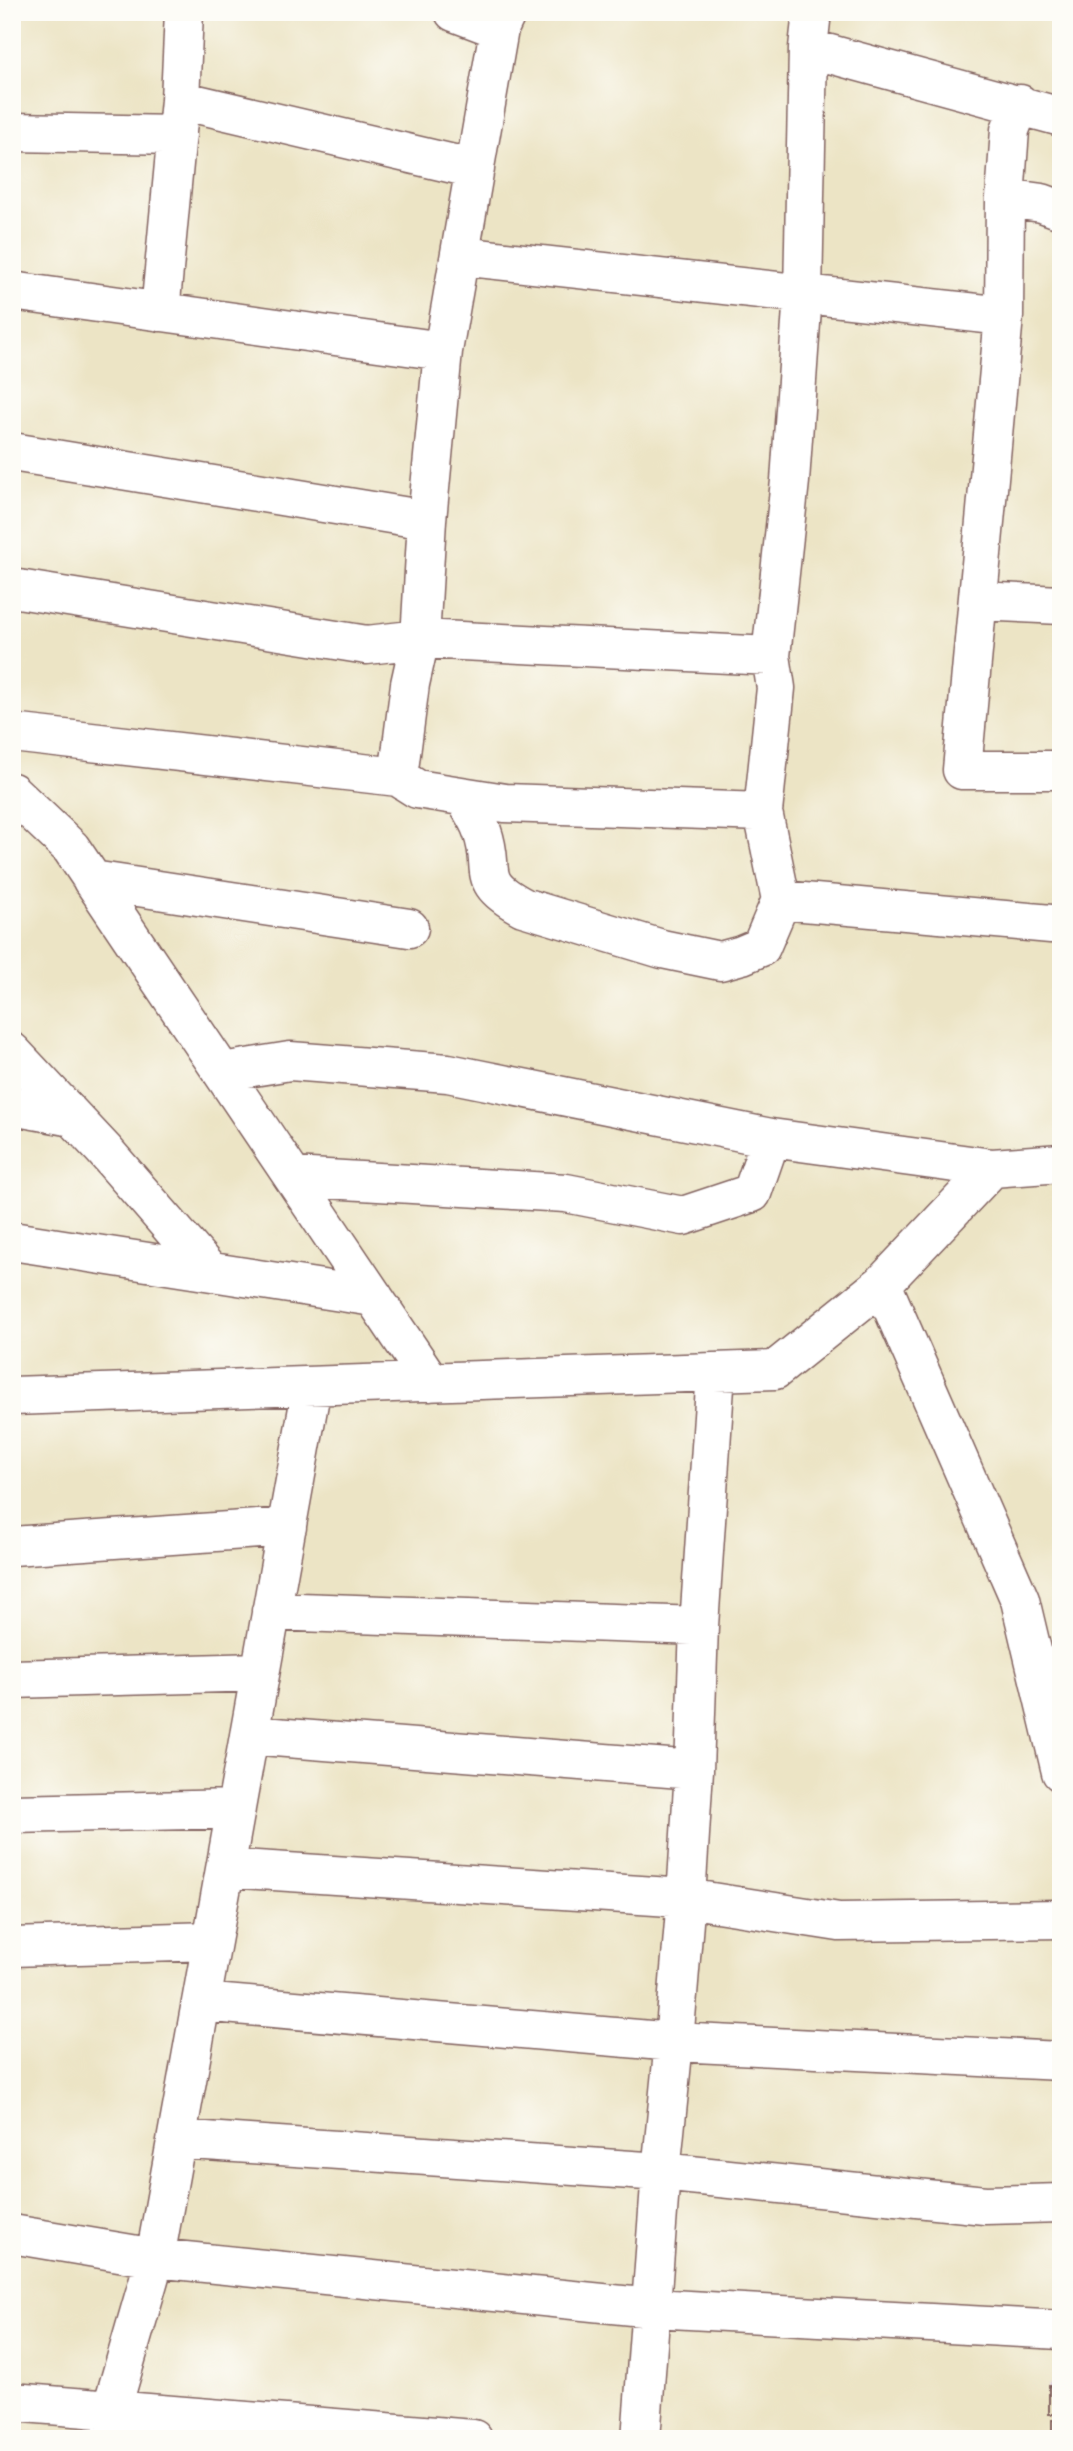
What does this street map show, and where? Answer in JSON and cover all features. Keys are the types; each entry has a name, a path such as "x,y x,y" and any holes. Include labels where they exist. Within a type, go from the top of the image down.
{"street":[{"path":"160,312 179,118 184,12"},
{"path":"398,776 419,639 443,351 503,21 454,12"},
{"path":"464,797 482,832 489,881 504,897 523,907 662,949 720,961 761,947 781,900 763,812 776,688 771,656 790,481 803,294 810,30 1061,117"},
{"path":"1020,104 1010,130 1005,198 1004,316 962,770 1061,770"},
{"path":"12,131 179,118 475,169"},
{"path":"1005,198 1042,203 1061,210"},
{"path":"460,256 1004,316"},
{"path":"12,291 443,351"},
{"path":"12,452 427,520"},
{"path":"12,588 367,645 419,639 771,656"},
{"path":"978,601 1061,605"},
{"path":"12,733 398,776 417,789 505,803 763,812"},
{"path":"12,792 71,848 432,1382"},
{"path":"92,880 409,928"},
{"path":"781,900 1058,917"},
{"path":"12,1052 74,1117 209,1271"},
{"path":"222,1072 290,1061 449,1073 771,1138 992,1168 1061,1163"},
{"path":"12,1106 74,1117"},
{"path":"293,1177 566,1193 683,1216 752,1194 771,1138"},
{"path":"12,1396 775,1370 882,1284 992,1168"},
{"path":"12,1241 374,1297"},
{"path":"882,1284 1020,1600 1061,1772"},
{"path":"641,2439 660,2172 686,1898 699,1626 716,1372"},
{"path":"107,2424 155,2258 312,1386"},
{"path":"12,1546 287,1527"},
{"path":"271,1611 699,1626"},
{"path":"12,1679 260,1672"},
{"path":"249,1735 694,1770"},
{"path":"12,1814 236,1808"},
{"path":"226,1868 686,1898 839,1922 1061,1919"},
{"path":"12,1947 212,1941"},
{"path":"201,2002 674,2042 1061,2061"},
{"path":"177,2139 660,2172 985,2205 1061,2203"},
{"path":"12,2234 155,2258 652,2308 1061,2330"},
{"path":"12,2402 107,2424 473,2439"}],"building":[{"path":"1049,2386 1061,2386 1061,2414 1049,2414"},
{"path":"1052,2420 1061,2420 1061,2439 1052,2439"}]}
